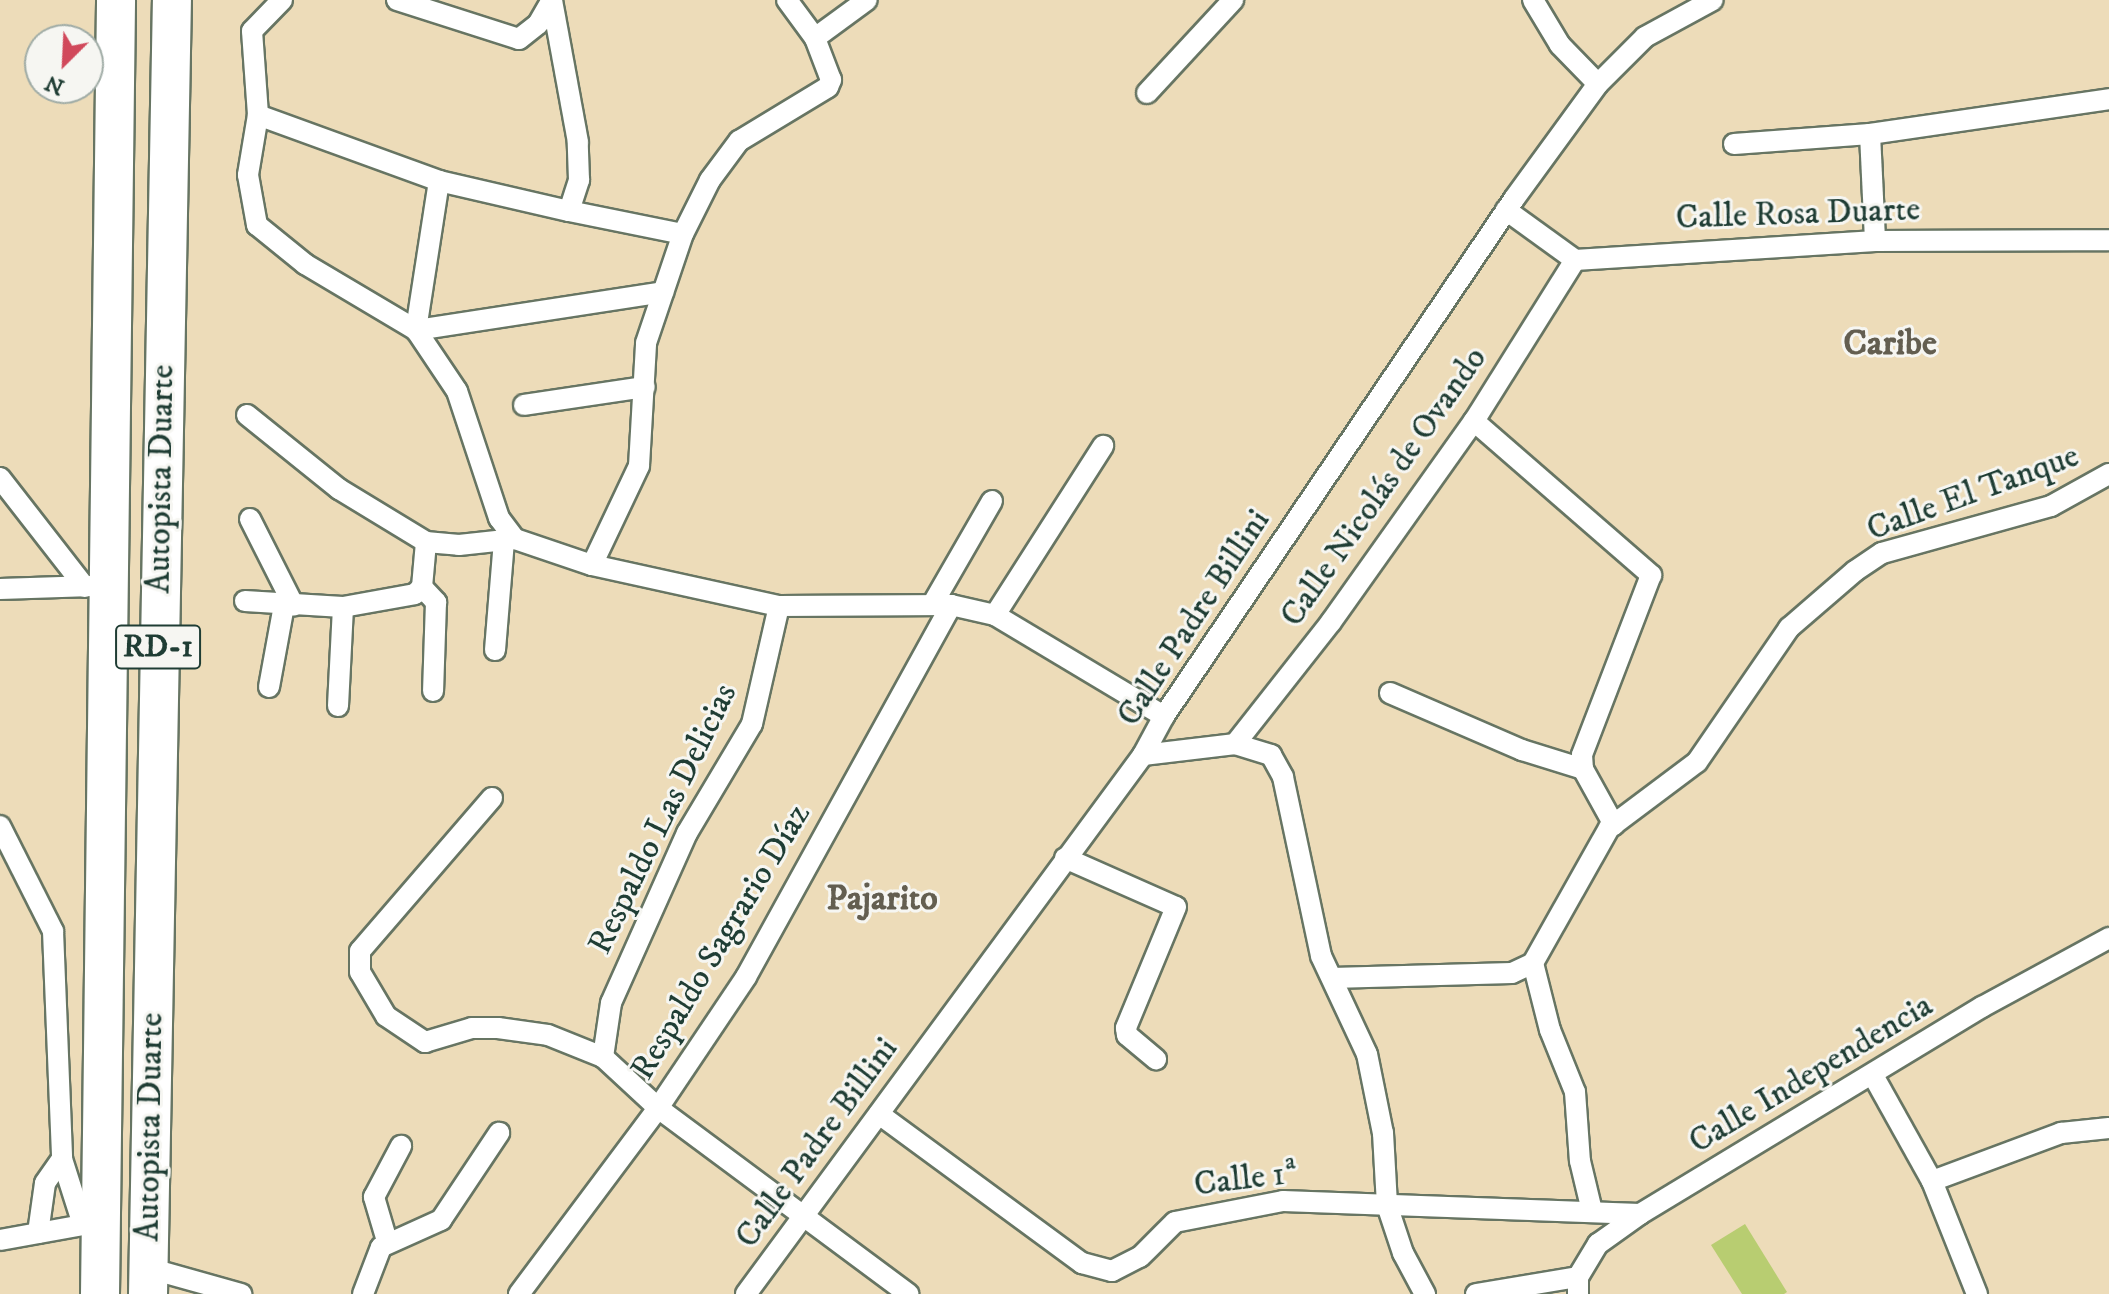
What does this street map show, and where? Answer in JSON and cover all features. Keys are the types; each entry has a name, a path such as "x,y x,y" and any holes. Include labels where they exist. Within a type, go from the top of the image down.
{"highway":[{"name":"Autopista Duarte","path":"100,1294 92,1223 96,586 116,0"},
{"name":"Autopista Duarte","path":"148,1281 172,0"},
{"path":"96,586 159,590"}],"street":[{"path":"282,0 252,31 258,115 248,175 257,225 305,264 416,330 457,391 509,540 495,650"},
{"path":"397,0 519,39 538,24 552,0"},
{"path":"552,0 578,142 579,180 569,211"},
{"path":"592,565 639,466 646,343 683,234 710,180 739,141 828,87 831,73 815,38 787,0"},
{"path":"815,38 867,0"},
{"path":"1147,93 1233,0"},
{"path":"1533,0 1560,45 1598,84"},
{"name":"Calle Padre Billini","path":"746,1294 1143,755 1164,716 1506,210 1598,84 1645,37 1713,0"},
{"path":"1734,144 1870,134 2109,99"},
{"path":"258,115 439,181 683,234"},
{"path":"1870,134 1875,241"},
{"path":"416,330 439,181"},
{"path":"1506,210 1575,260"},
{"name":"Calle Rosa Duarte","path":"1575,260 1875,241 2109,240"},
{"name":"Calle Nicolás de Ovando","path":"1235,744 1331,622 1474,421 1575,260"},
{"path":"416,330 663,292"},
{"path":"524,405 645,387"},
{"path":"247,415 339,489 426,542 509,540 592,565 779,606 942,605 995,615 1164,716"},
{"path":"1474,421 1651,575 1588,737 1583,769 1614,825"},
{"path":"995,615 1103,446"},
{"name":"Calle El Tanque","path":"1533,963 1614,825 1697,762 1789,628 1855,571 1882,553 2051,506 2109,474"},
{"path":"0,478 96,586"},
{"name":"Respaldo Sagrario Díaz","path":"519,1294 658,1108 746,977 942,605 992,501"},
{"path":"250,519 289,605 269,687"},
{"path":"245,601 343,607 415,594 422,587 426,542"},
{"path":"0,589 96,586"},
{"path":"422,587 436,602 433,691"},
{"name":"Respaldo Las Delicias","path":"603,1057 611,1003 687,833 752,724 779,606"},
{"path":"338,706 343,607"},
{"path":"1390,693 1522,750 1583,769"},
{"path":"1143,755 1235,744 1271,755 1283,777 1321,956 1367,1054 1383,1133 1387,1205 1403,1253 1425,1294"},
{"path":"492,798 360,951 360,972 386,1016 425,1042 472,1028 498,1028 548,1035 603,1057 658,1108 908,1294"},
{"path":"0,826 53,931 62,1159 92,1223 0,1240"},
{"path":"1065,858 1176,907 1126,1028 1156,1059"},
{"name":"Calle Independencia","path":"1578,1286 1598,1244 1640,1214 1768,1134 1874,1077 1982,1007 2109,938"},
{"path":"1332,978 1512,973 1533,963 1550,1030 1575,1092 1580,1161 1592,1211"},
{"path":"1874,1077 1932,1181 1977,1294"},
{"name":"Calle 1ª","path":"879,1114 1082,1263 1112,1271 1140,1257 1175,1222 1210,1211 1283,1201 1640,1214"},
{"path":"1932,1181 2061,1133 2109,1128"},
{"path":"387,1241 441,1220 499,1133"},
{"path":"363,1294 387,1241 374,1197 401,1146"},
{"path":"38,1233 45,1183 62,1159"},
{"path":"148,1281 241,1294"},
{"path":"1476,1294 1578,1286"}],"green space":[{"path":"1745,1224 1787,1292 1784,1294 1742,1294 1711,1245"}],"district":[{"name":"Caribe","path":"1890,344"},
{"name":"Pajarito","path":"882,899"}]}
